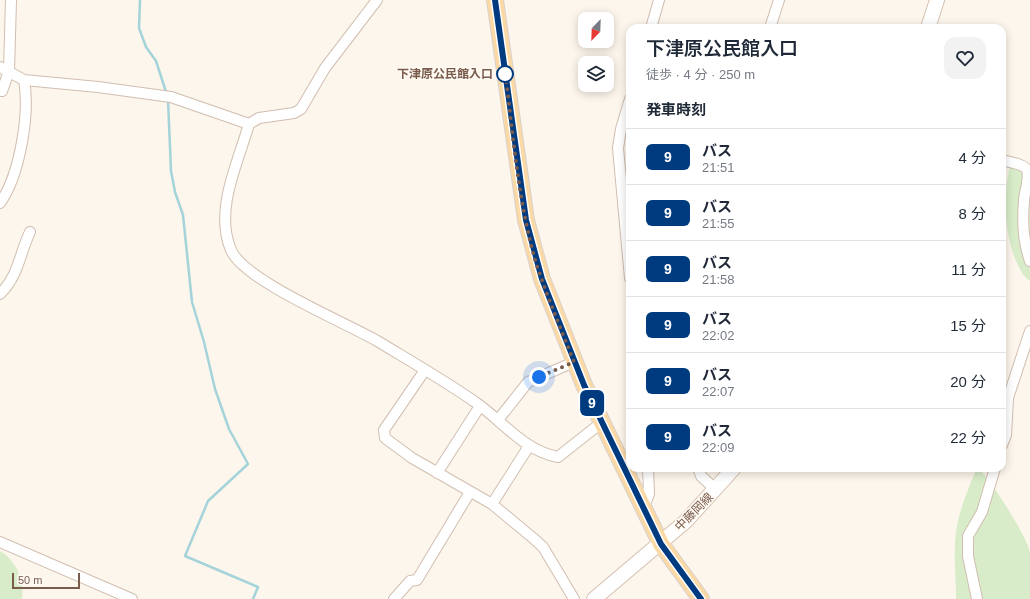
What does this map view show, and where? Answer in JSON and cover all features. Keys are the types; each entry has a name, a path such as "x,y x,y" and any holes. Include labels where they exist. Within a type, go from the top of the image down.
{"main road":[{"path":"495,0 519,173 530,236 540,274 574,362 601,423 643,509 661,544 701,599"},
{"path":"929,24 937,0"},
{"name":"中藤岡線","path":"594,599 661,544 716,490 731,472"}],"street":[{"path":"2,92 11,0"},
{"path":"377,0 325,68 301,109 294,113 259,118 249,124 228,198 226,225 227,238 236,258 240,264 253,273 312,308 377,341 425,370 480,406 529,446 558,457 601,423"},
{"path":"652,24 658,0"},
{"path":"771,24 779,0"},
{"path":"4,69 24,80 98,87 171,97 249,124"},
{"path":"0,203 6,193 19,157 25,111 26,92 24,80"},
{"path":"626,112 621,129 618,148 626,235"},
{"path":"1006,161 1024,167 1027,170 1028,175 1024,198 1023,233 1025,248 1030,261"},
{"path":"0,294 13,279 22,249 30,232"},
{"path":"1006,435 1008,398 1030,331"},
{"path":"498,420 528,382 574,362"},
{"path":"425,370 383,432 385,438 396,447 437,473 492,504 543,547 574,599"},
{"path":"437,473 480,406"},
{"path":"492,504 529,446"},
{"path":"643,509 649,494 648,472"},
{"path":"700,472 716,490"},
{"path":"977,599 968,556 968,536 982,512 994,472"},
{"path":"394,599 410,581 417,580 470,492"},
{"path":"0,542 132,599"}],"green space":[{"path":"1011,160 1030,168 1030,281 1020,270 1016,261 1007,224 1006,198 1008,173"},
{"path":"975,472 981,472 990,482 1016,522 1030,553 1030,599 956,599 955,543 957,524 969,486"},
{"path":"0,551 15,565 21,578 23,592 22,599 0,599"}],"waterway":[{"path":"140,0 139,28 146,47 156,61 167,95"},
{"path":"168,100 171,171 175,192 183,215 192,302 204,342 215,389 229,429 248,464 208,501 185,556 258,587 253,599"}],"bus line":[{"name":"9","path":"495,0 526,220 536,262 574,362 608,437 661,544 701,599"}],"place":[{"name":"下津原公民館入口","path":"505,74"}],"route":[{"path":"505,74 505,71 526,220 531,243 542,279 574,362 539,377"}]}
